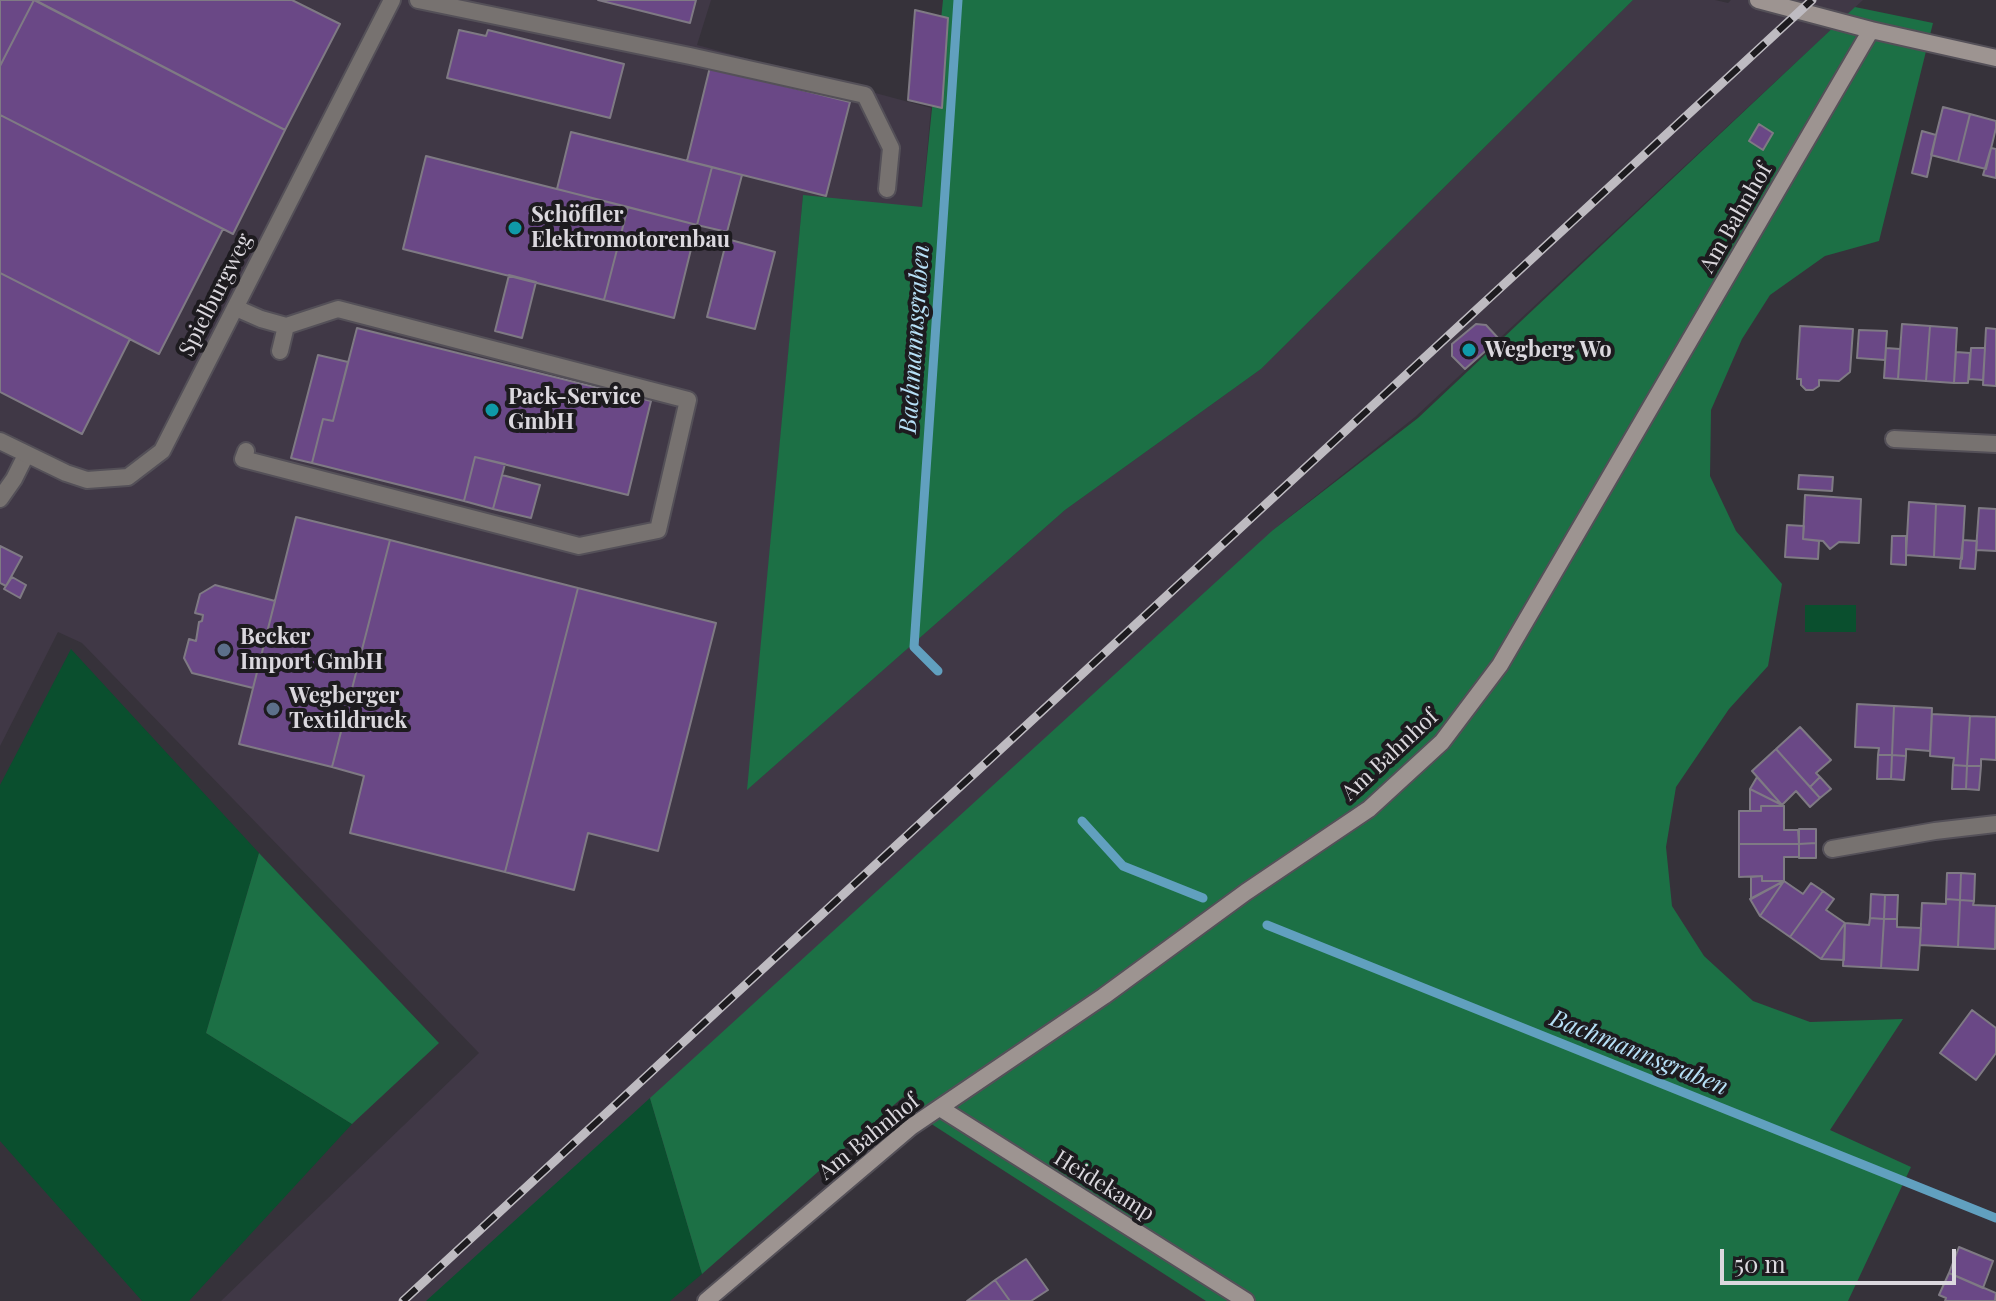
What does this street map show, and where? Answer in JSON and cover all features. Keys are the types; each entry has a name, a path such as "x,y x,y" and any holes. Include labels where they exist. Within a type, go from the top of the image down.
{"street":[{"name":"Spielburgweg","path":"0,441 87,480 128,477 162,451 392,0"},
{"path":"418,0 865,95 891,148 887,189"},
{"path":"1758,0 1996,58"},
{"name":"Am Bahnhof","path":"706,1301 911,1127 1104,996 1246,892 1369,809 1442,742 1500,665 1871,30"},
{"path":"236,308 286,326 338,309 688,400 658,530 579,546 243,459 246,451"},
{"path":"280,351 286,326"},
{"path":"1894,439 1996,444"},
{"path":"0,499 26,455"},
{"path":"1832,849 1996,824"},
{"name":"Heidekamp","path":"940,1108 1246,1301"}],"shaded area":[{"path":"0,0 711,0 697,45 931,108 922,208 803,196 748,789 1065,510 1261,369 1633,0 1715,0 1728,3 1731,0 1863,0 1415,417 1273,530 854,1134 665,1301 221,1301 479,1053 82,643 58,632 0,746"}],"green space":[{"path":"943,0 1633,0 1261,369 1065,510 747,790 803,195 922,207"},
{"path":"1855,7 1933,23 1879,241 1825,256 1770,295 1742,339 1711,410 1710,476 1736,531 1782,584 1768,666 1729,709 1676,787 1666,847 1672,906 1704,956 1753,1001 1810,1022 1903,1019 1830,1130 1911,1167 1848,1301 1206,1301 933,1125 903,1097 702,1274 650,1098 1273,530 1418,418"},
{"path":"1805,605 1856,605 1856,632 1805,632"},
{"path":"71,649 259,853 206,1033 352,1124 189,1301 142,1301 0,1141 0,785"},
{"path":"259,853 439,1043 352,1124 206,1033"},
{"path":"650,1098 702,1274 670,1301 426,1301"}],"building":[{"path":"0,0 34,0 0,66"},
{"path":"34,0 285,130 233,234 0,115 0,66"},
{"path":"35,0 292,0 340,24 285,130"},
{"path":"598,0 696,0 690,23"},
{"path":"915,10 948,18 942,108 908,100"},
{"path":"459,30 486,36 488,30 624,64 610,118 447,78"},
{"path":"710,67 850,102 826,196 687,161"},
{"path":"1943,107 1970,114 1958,162 1931,155"},
{"path":"1970,114 1996,121 1986,169 1958,162"},
{"path":"0,115 223,229 159,354 0,273"},
{"path":"1759,124 1773,133 1763,150 1749,141"},
{"path":"1922,131 1936,135 1927,177 1912,173"},
{"path":"571,132 712,167 697,225 557,189"},
{"path":"1991,148 1996,149 1996,178 1983,175"},
{"name":"Schöffler Elektromotorenbau","path":"426,156 628,207 604,300 403,249"},
{"path":"712,167 742,175 727,232 697,225"},
{"path":"628,207 697,225 674,318 604,300"},
{"path":"727,239 775,252 755,329 707,317"},
{"path":"0,273 130,339 82,434 0,392"},
{"path":"509,275 536,282 522,338 495,331"},
{"name":"Wegberg Wo","path":"1476,324 1486,325 1499,339 1465,369 1452,356 1452,344"},
{"path":"1902,324 1930,326 1926,381 1898,379"},
{"path":"1800,326 1853,329 1850,372 1839,381 1819,380 1819,386 1806,390 1801,385 1801,379 1797,379"},
{"path":"1930,326 1957,328 1954,383 1926,381"},
{"name":"Pack-Service GmbH","path":"357,328 651,401 628,495 475,457 464,501 312,463 323,419 333,421"},
{"path":"1986,328 1996,329 1996,386 1983,385"},
{"path":"1859,330 1887,331 1885,360 1857,358"},
{"path":"1886,348 1900,349 1898,379 1884,378"},
{"path":"1971,348 1985,348 1983,380 1969,379"},
{"path":"1956,352 1970,353 1968,383 1954,383"},
{"path":"318,355 348,362 333,421 323,419 312,463 291,458"},
{"path":"475,457 505,464 493,509 464,501"},
{"path":"502,475 540,485 531,518 493,509"},
{"path":"1799,475 1833,477 1832,491 1798,489"},
{"path":"1805,495 1861,499 1859,543 1839,542 1830,549 1823,541 1803,539"},
{"path":"1909,502 1936,504 1934,557 1906,555"},
{"path":"1936,504 1965,506 1962,559 1934,557"},
{"path":"1979,508 1996,509 1996,551 1976,550"},
{"path":"296,517 390,540 332,767 239,744"},
{"path":"1787,525 1804,526 1803,539 1819,541 1818,559 1785,557"},
{"path":"1892,536 1906,536 1906,565 1891,564"},
{"path":"390,540 578,588 505,872 350,833 364,776 332,767"},
{"path":"1963,540 1977,541 1975,569 1960,568"},
{"path":"0,546 22,557 6,586 0,583"},
{"path":"12,577 26,585 20,598 4,589"},
{"path":"215,585 275,601 253,688 192,673 184,658 189,639 196,641 199,622 202,621 203,615 195,613 200,594"},
{"path":"578,588 716,623 658,851 588,833 574,890 505,872"},
{"path":"1857,704 1894,706 1892,755 1878,755 1879,748 1855,747"},
{"path":"1894,706 1932,708 1930,751 1906,749 1906,756 1892,755"},
{"path":"1932,714 1970,716 1967,766 1953,765 1954,758 1930,756"},
{"path":"1970,716 1996,717 1996,760 1981,759 1981,766 1967,766"},
{"path":"1800,727 1831,760 1816,773 1820,777 1810,787 1776,749"},
{"path":"1776,749 1820,798 1810,807 1796,791 1782,805 1752,771"},
{"path":"1878,755 1892,755 1891,779 1877,779"},
{"path":"1892,755 1906,756 1904,780 1891,779"},
{"path":"1953,765 1967,766 1966,789 1952,789"},
{"path":"1967,766 1981,766 1979,790 1966,789"},
{"path":"1757,777 1782,805 1750,789"},
{"path":"1820,777 1831,789 1820,798 1810,787"},
{"path":"1750,789 1784,806 1761,806 1761,811 1750,811"},
{"path":"1761,806 1784,806 1784,830 1798,830 1799,844 1739,844 1739,811 1761,811"},
{"path":"1799,829 1816,829 1816,843 1799,844"},
{"path":"1816,843 1816,858 1799,858 1799,844"},
{"path":"1739,844 1799,844 1799,857 1784,857 1784,881 1762,881 1762,876 1739,877"},
{"path":"1947,873 1961,873 1960,900 1946,899"},
{"path":"1961,873 1975,874 1974,901 1960,900"},
{"path":"1762,876 1762,881 1784,881 1751,899 1751,877"},
{"path":"1784,881 1760,916 1750,899"},
{"path":"1784,881 1803,894 1811,883 1823,891 1790,937 1760,916"},
{"path":"1823,891 1834,899 1826,910 1845,923 1821,959 1790,937"},
{"path":"1871,894 1885,895 1884,919 1870,918"},
{"path":"1885,895 1898,895 1897,919 1884,919"},
{"path":"1946,899 1960,900 1958,947 1920,945 1922,903 1946,904"},
{"path":"1960,900 1974,901 1973,905 1996,906 1995,949 1958,947"},
{"path":"1870,918 1884,919 1881,968 1843,966 1845,923 1869,925"},
{"path":"1884,919 1897,919 1897,927 1921,928 1918,970 1881,968"},
{"path":"1845,923 1844,960 1821,959"},
{"path":"1972,1010 1996,1028 1996,1053 1976,1080 1940,1053"},
{"path":"1959,1247 1993,1261 1983,1288 1949,1273"},
{"path":"1026,1259 1048,1290 1031,1301 1010,1301 995,1280"},
{"path":"1949,1273 1996,1293 1995,1301 1945,1301 1946,1298 1939,1295"},
{"path":"995,1280 1010,1301 967,1301"}],"waterway":[{"name":"Bachmannsgraben","path":"938,671 914,647 958,0"},
{"name":"Bachmannsgraben","path":"1082,821 1123,866 1203,898"},
{"name":"Bachmannsgraben","path":"1267,925 1996,1218"}],"railway":[{"path":"403,1301 1812,0"}],"place":[{"name":"Schöffler Elektromotorenbau","path":"515,228"},
{"name":"Wegberg Wo","path":"1469,350"},
{"name":"Pack-Service GmbH","path":"492,410"},
{"name":"Becker Import GmbH","path":"224,650"},
{"name":"Wegberger Textildruck","path":"273,709"}]}
